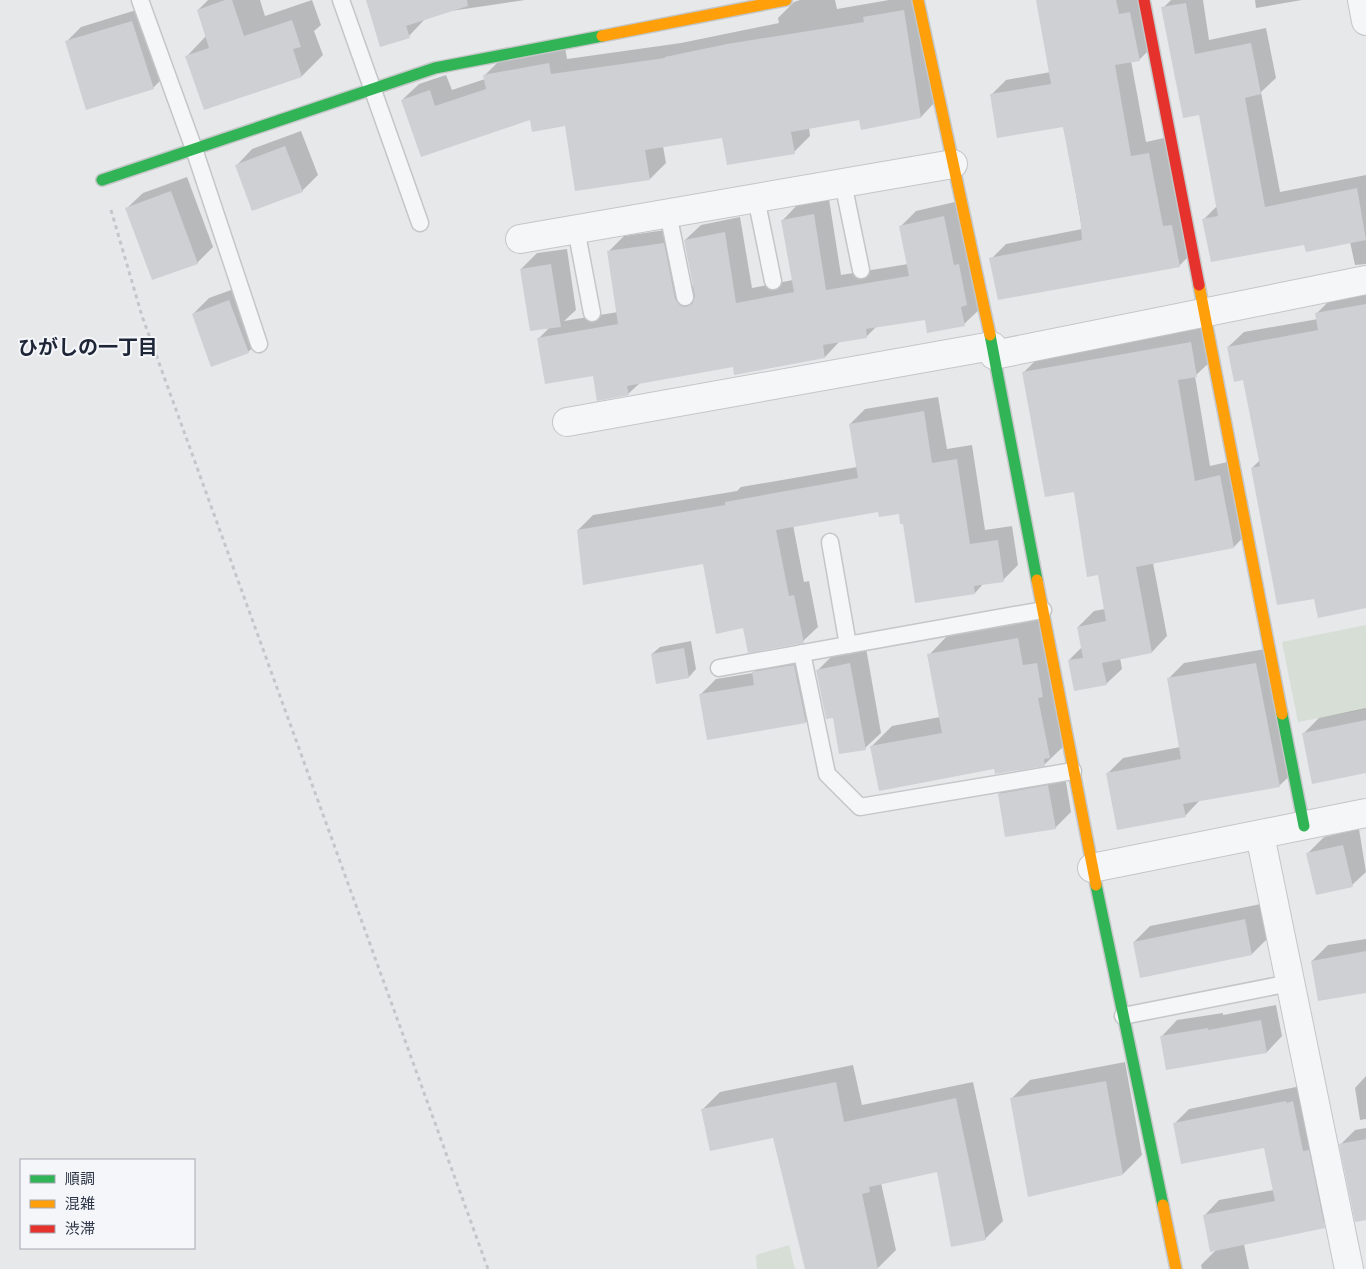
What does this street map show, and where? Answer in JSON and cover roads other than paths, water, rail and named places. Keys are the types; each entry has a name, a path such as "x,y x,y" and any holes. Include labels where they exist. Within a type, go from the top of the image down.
{"street":[{"path":"102,180 435,68 786,0"},
{"path":"918,0 993,350 1092,868 1176,1269"},
{"path":"1144,0 1203,313 1304,826"},
{"path":"1362,0 1366,21"},
{"path":"520,239 953,164"},
{"path":"567,422 1203,313 1366,280"},
{"path":"1092,868 1366,813"},
{"path":"1260,835 1349,1269"}],"lane":[{"path":"140,0 194,149 259,344"},
{"path":"341,0 420,223"},
{"path":"843,183 861,270"},
{"path":"756,198 773,281"},
{"path":"668,213 685,297"},
{"path":"576,229 592,313"},
{"path":"830,542 848,645"},
{"path":"719,668 1043,610"},
{"path":"802,652 827,774 860,807 1073,770"},
{"path":"1123,1016 1290,983"}],"district":[{"name":"ひがしの一丁目","path":"88,347"}]}
